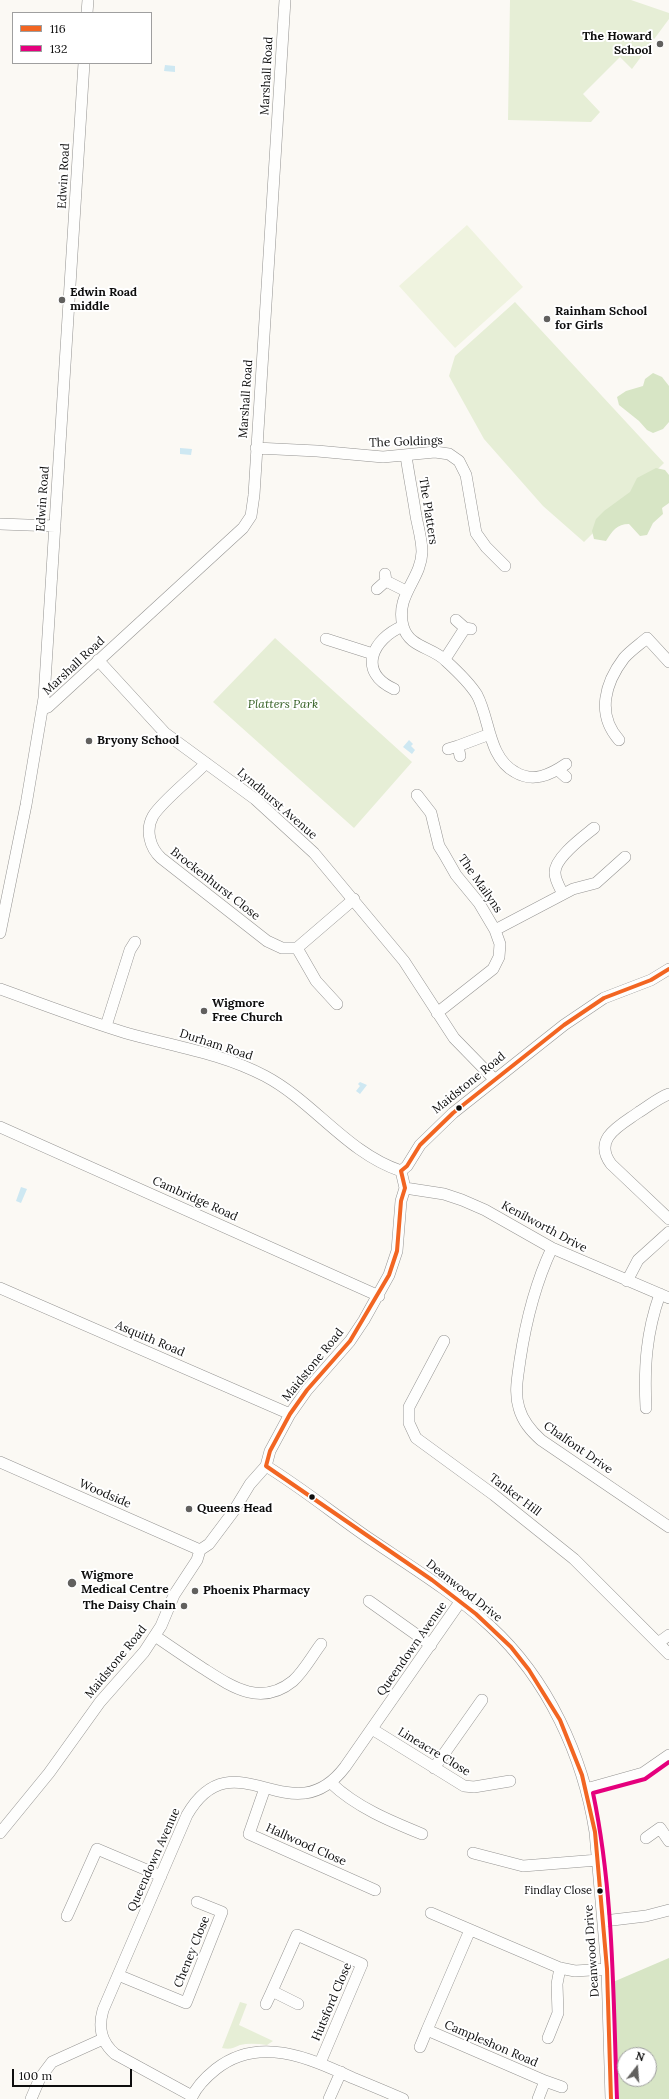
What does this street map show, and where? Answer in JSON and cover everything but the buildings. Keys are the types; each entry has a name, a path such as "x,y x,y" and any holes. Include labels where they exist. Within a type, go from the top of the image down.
{"street":[{"path":"87,12 88,0"},
{"name":"Marshall Road","path":"42,709 48,707 248,521 254,495 285,0"},
{"name":"Edwin Road","path":"0,933 26,805 42,709 84,64"},
{"name":"The Goldings","path":"256,448 317,451 383,457 443,452 459,461 466,475 476,533 486,547 504,566"},
{"name":"The Platters","path":"403,626 402,602 406,591 417,574 422,551 406,456"},
{"path":"0,524 55,526"},
{"path":"377,589 385,577 406,591"},
{"path":"445,659 468,629 456,620"},
{"path":"394,689 382,682 377,676 374,668 373,654 383,638 403,626 415,643 445,659 477,696 490,734 502,760 516,773 539,777 548,776 563,770"},
{"path":"619,740 608,727 605,715 608,690 625,657 647,638 669,662"},
{"path":"326,639 373,654"},
{"name":"Lyndhurst Avenue","path":"98,660 165,733 255,799 314,853 354,899 404,961 454,1038 494,1079"},
{"path":"455,750 490,734"},
{"name":"Brockenhurst Close","path":"206,763 153,816 150,829 152,847 161,858 263,938 282,948 297,948"},
{"name":"The Mailyns","path":"417,796 431,813 439,846 450,865 479,903 495,930 500,950 497,963 492,969 437,1013"},
{"path":"563,894 555,875 556,866 563,856 594,828"},
{"path":"495,930 563,894 576,888 596,883 624,857"},
{"path":"337,1004 316,981 297,948 354,899"},
{"path":"106,1026 130,950 135,942"},
{"name":"Maidstone Road","path":"0,1833 49,1773 100,1702 136,1662 155,1636 174,1595 197,1560 200,1550 209,1544 233,1512 250,1484 266,1466 270,1451 290,1414 307,1390 350,1341 379,1296 389,1275 397,1251 401,1201 405,1188 401,1171 407,1166 420,1145 434,1129 494,1079 564,1025 591,1006 625,989 651,980 669,969"},
{"name":"Durham Road","path":"0,989 106,1026 198,1052 258,1072 285,1090 369,1156 401,1171"},
{"path":"669,1094 616,1128 607,1138 605,1149 607,1158 611,1164 669,1219"},
{"name":"Cambridge Road","path":"0,1127 379,1296"},
{"name":"Kenilworth Drive","path":"405,1188 444,1194 462,1200 485,1210 552,1248 665,1296"},
{"path":"627,1281 638,1260 669,1232"},
{"name":"Chalfont Drive","path":"552,1248 537,1284 526,1324 516,1390 521,1415 534,1433 549,1446 669,1527"},
{"name":"Asquith Road","path":"0,1288 290,1414"},
{"path":"646,1408 646,1349 650,1324 665,1296"},
{"name":"Tanker Hill","path":"444,1340 409,1407 409,1423 416,1438 494,1495 570,1556 669,1654"},
{"name":"Woodside","path":"0,1462 200,1550"},
{"name":"Deanwood Drive","path":"266,1466 460,1602 491,1627 534,1677 567,1736 592,1810 604,1921 611,2099"},
{"path":"369,1601 431,1645"},
{"name":"Queendown Avenue","path":"103,2039 100,2028 101,2017 160,1876 187,1815 194,1805 206,1792 217,1786 232,1782 245,1782 285,1794 309,1793 331,1783 345,1767 460,1602"},
{"path":"658,1643 669,1635"},
{"path":"155,1636 225,1683 250,1693 270,1692 285,1687 301,1673 320,1644"},
{"path":"434,1768 482,1700"},
{"name":"Lineacre Close","path":"372,1729 434,1768 468,1787 510,1781"},
{"path":"586,1789 643,1773 669,1755"},
{"path":"331,1783 346,1796 380,1816 422,1834"},
{"name":"Hallwood Close","path":"265,1788 249,1834 375,1890"},
{"path":"646,1838 660,1828 669,1842"},
{"path":"67,1916 97,1849 160,1876"},
{"path":"473,1853 523,1866 598,1860"},
{"name":"Cheney Close","path":"118,1975 186,2003 222,1912 198,1902"},
{"path":"604,1921 646,1916 669,1910"},
{"path":"431,1913 560,1968 575,1971 607,1969"},
{"name":"Campleshon Road","path":"420,2047 470,1930"},
{"name":"Hutsford Close","path":"266,2004 297,1935 362,1964 320,2063"},
{"path":"548,2038 558,2013 556,1984 560,1968"},
{"path":"272,1991 298,2004"},
{"name":"Campleshon Road","path":"427,2030 562,2087"},
{"path":"31,2099 40,2078 52,2062 103,2039 115,2054 191,2098 206,2079 216,2069 228,2061 243,2055 262,2051 278,2051 299,2055 404,2099"},
{"path":"329,2099 341,2072"},
{"name":"Campleshon Road","path":"538,2099 545,2081"}],"green space":[{"path":"510,0 631,0 669,13 669,19 632,69 620,57 583,94 600,112 591,122 508,120"},
{"path":"467,225 523,287 455,348 399,286"},
{"path":"515,302 664,463 584,542 543,506 484,439 449,376 455,356"},
{"path":"653,373 662,377 669,386 669,422 663,429 653,433 647,430 639,421 619,405 617,397 626,391 643,386 645,379"},
{"path":"656,468 665,470 669,475 669,503 662,508 663,514 653,523 647,535 640,536 629,524 625,524 615,529 606,541 594,539 592,531 596,519 604,511 630,492 637,478"},
{"name":"Platters Park","path":"275,638 412,762 354,828 213,702"},
{"path":"669,1958 669,2099 619,2099 618,2087 657,2087 657,2047 617,2047 617,2060 613,1982"},
{"path":"240,2002 247,2004 239,2025 273,2041 267,2045 247,2044 229,2049 222,2048"}],"water":[{"path":"165,65 175,66 175,72 164,71"},
{"path":"180,448 192,449 191,455 180,454"},
{"path":"409,740 413,744 411,746 415,750 412,754 403,747"},
{"path":"360,1082 367,1085 360,1094 356,1091 360,1086 358,1084"},
{"path":"21,1187 27,1189 21,1203 16,1201"}],"transit line":[{"name":"116","path":"611,2099 607,1969 595,1832 582,1775 560,1720 529,1670 511,1647 476,1614 432,1580 266,1466 270,1451 290,1414 307,1390 350,1341 389,1275 397,1251 401,1201 405,1188 401,1171 407,1166 420,1145 453,1113 564,1025 604,998 651,980 669,969"},
{"name":"132","path":"617,2099 609,1907 600,1831 593,1793 645,1779 669,1762"}],"place":[{"name":"The Howard School","path":"660,44"},
{"name":"Edwin Road middle","path":"62,300"},
{"name":"Rainham School for Girls","path":"547,319"},
{"name":"Bryony School","path":"89,741"},
{"name":"Wigmore Free Church","path":"204,1011"},
{"name":"Queens Head","path":"189,1509"},
{"name":"Wigmore Medical Centre","path":"72,1583"},
{"name":"Phoenix Pharmacy","path":"195,1591"},
{"name":"The Daisy Chain","path":"184,1606"},
{"name":"Findlay Close","path":"600,1891"}]}
